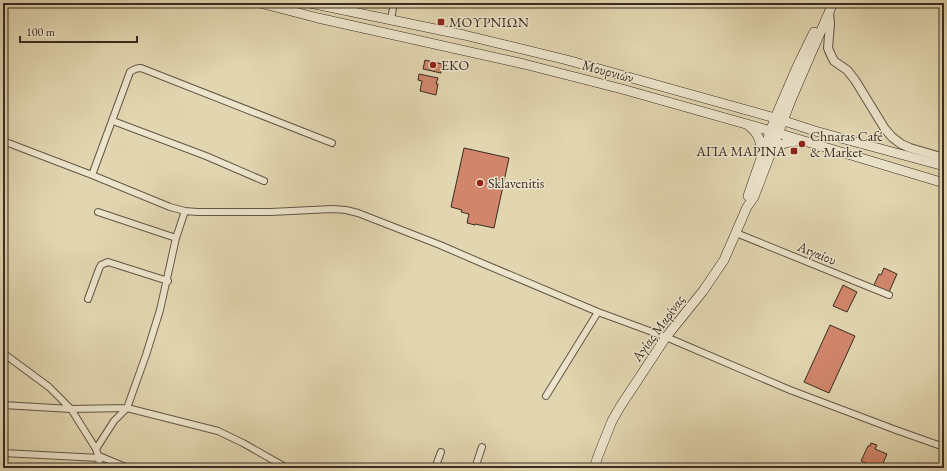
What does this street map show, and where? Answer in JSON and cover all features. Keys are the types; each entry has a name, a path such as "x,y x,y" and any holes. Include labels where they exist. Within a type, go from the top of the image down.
{"main road":[{"name":"Μουρνιών","path":"260,3 318,18 563,73 775,132 944,183"},
{"name":"Μουρνιών","path":"310,3 322,4 391,19 559,58 944,166"},
{"name":"Αγίας Μαρίνας","path":"597,467 612,421 620,407 666,337 703,292 724,260 747,207 754,197 766,156 797,67 828,8 833,3"},
{"path":"753,112 770,109 787,99 793,116 797,122 804,127"},
{"path":"748,125 759,136 766,156 780,145 802,141"}],"street":[{"path":"391,19 394,3"},
{"path":"828,8 830,24 828,48 831,55 834,60 847,70 855,80 885,129 901,144 944,158"},
{"path":"92,175 130,72 134,69 141,68 332,143"},
{"path":"113,121 206,156 264,181"},
{"path":"3,141 170,207 185,211 271,212 332,208 358,213 440,245 598,312 666,337 790,390 944,447"},
{"path":"96,449 111,425 127,408 160,310 168,281 176,238 185,211"},
{"path":"98,212 176,238"},
{"name":"Αιγαίου","path":"736,233 890,295"},
{"path":"88,299 101,265 108,262 168,281"},
{"path":"546,396 598,312"},
{"path":"3,353 49,386 71,409 96,449 99,457 100,468"},
{"path":"3,405 71,409 127,408 218,432 243,442 287,468"},
{"path":"475,468 482,447"},
{"path":"435,468 441,452"},
{"path":"3,453 99,457 128,468"}],"building":[{"path":"425,60 442,64 441,73 423,69"},
{"path":"419,74 438,78 436,84 438,84 436,95 420,91 422,81 418,80"},
{"name":"Sklavenitis","path":"464,148 509,158 494,228 467,223 469,214 451,207"},
{"path":"884,268 897,274 889,292 874,285 879,274 881,275"},
{"path":"843,285 857,292 847,312 833,306"},
{"path":"830,325 855,336 829,393 804,382"},
{"path":"871,443 877,445 875,449 887,454 881,468 861,461"},
{"path":"919,463 937,468 917,468"}],"place":[{"name":"ΜΟΥΡΝΙΩΝ","path":"441,22"},
{"name":"EKO","path":"433,65"},
{"name":"Chnaras Café & Market","path":"802,144"},
{"name":"ΑΓΙΑ ΜΑΡΙΝΑ","path":"794,151"},
{"name":"Sklavenitis","path":"480,183"}]}
